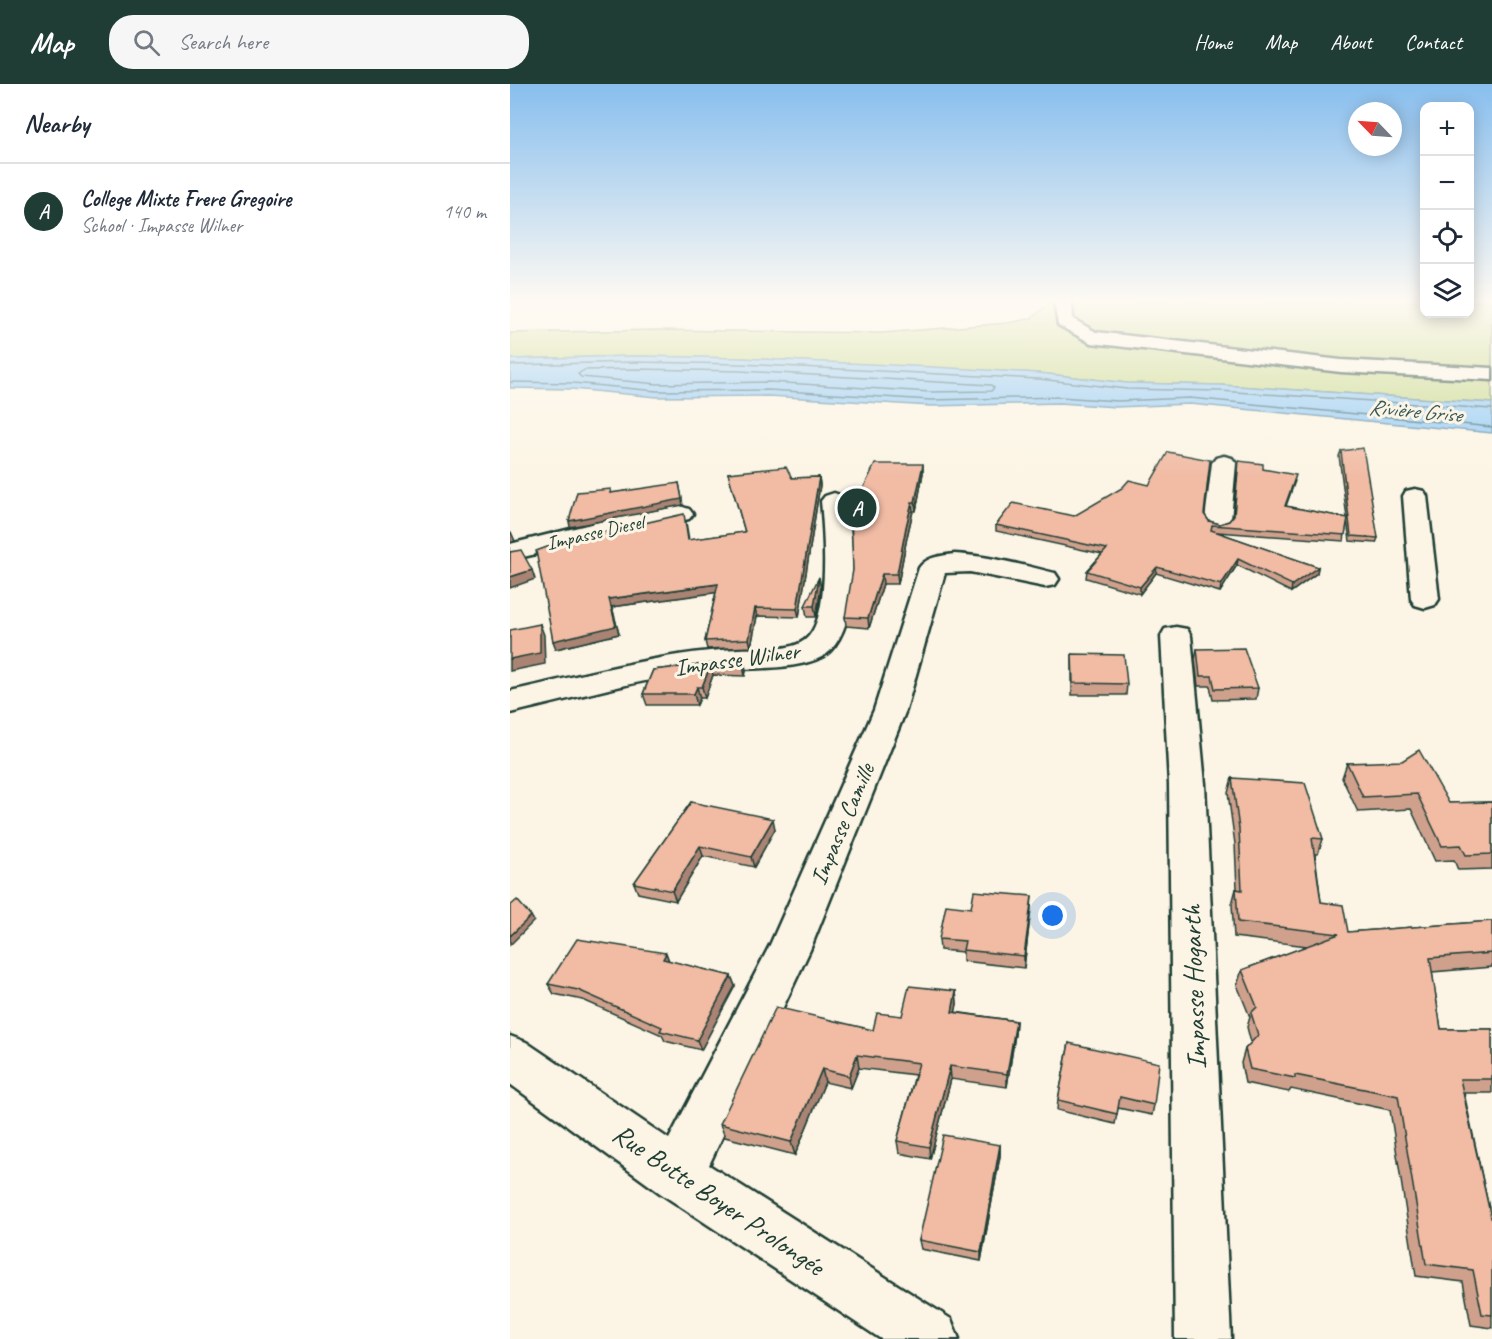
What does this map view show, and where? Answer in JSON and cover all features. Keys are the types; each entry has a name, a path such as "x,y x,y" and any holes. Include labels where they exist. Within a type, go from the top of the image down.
{"street":[{"path":"1306,361 1451,374 1492,374"},
{"path":"1218,520 1224,463"},
{"path":"1415,496 1425,599"},
{"name":"Impasse Wilner","path":"510,702 663,669 712,661 770,657 808,651 818,645 827,634 837,594 838,536 834,501"},
{"name":"Impasse Diesel","path":"510,552 603,529 680,514"},
{"name":"Impasse Camille","path":"678,1175 789,950 890,710 933,568 938,564 956,562 1045,579"},
{"name":"Impasse Hogarth","path":"1176,636 1187,784 1203,1339"},
{"name":"Rue Butte Boyer Prolongée","path":"510,1057 678,1175 931,1339"}],"green space":[{"path":"791,361 1492,361 1492,403 1221,385 1127,383 1039,373"}],"water":[{"name":"Rivière Grise","path":"510,361 795,361 1039,373 1127,383 1221,385 1492,403 1492,433 1190,404 1116,407 1060,403 931,406 769,396 657,397 572,389 510,388"}],"building":[{"path":"1363,448 1378,538 1351,536 1341,451"},
{"path":"1168,452 1210,460 1204,514 1209,521 1220,524 1229,521 1234,515 1239,461 1263,464 1263,469 1296,475 1285,506 1348,518 1345,535 1212,525 1211,530 1318,567 1292,585 1238,559 1221,585 1157,567 1140,587 1087,571 1107,549 996,525 1013,503 1074,516 1122,488 1129,480 1149,485"},
{"path":"875,464 923,464 915,502 912,502 906,527 897,574 882,574 868,618 845,617 853,570 851,514"},
{"path":"786,467 792,478 819,477 797,609 755,608 749,639 705,641 718,584 609,599 616,626 553,641 536,551 561,542 684,514 688,540 745,532 728,473"},
{"path":"679,483 682,499 569,521 577,492 611,489 610,493"},
{"path":"521,550 532,570 510,577 510,552"},
{"path":"819,577 814,606 805,606"},
{"path":"540,624 540,653 510,659 510,630"},
{"path":"1244,648 1258,688 1215,689 1212,676 1200,676 1197,649"},
{"path":"1072,654 1124,655 1127,684 1073,683"},
{"path":"744,660 743,665 711,664 702,687 697,687 694,694 643,694 653,670"},
{"path":"1419,750 1449,803 1492,802 1492,854 1466,855 1461,845 1442,846 1417,794 1363,797 1347,763 1402,761"},
{"path":"1232,778 1305,783 1323,839 1312,838 1321,902 1343,905 1348,932 1492,921 1492,953 1430,958 1441,1029 1492,1029 1492,1079 1460,1079 1492,1222 1492,1315 1482,1314 1473,1270 1426,1264 1398,1096 1295,1075 1295,1078 1250,1069 1245,1049 1258,1035 1251,1013 1257,1007 1242,970 1339,934 1238,922 1236,889 1242,890 1239,829"},
{"path":"691,802 773,819 751,857 700,846 672,891 634,883"},
{"path":"974,891 1032,896 1024,956 963,950 965,941 939,939 946,905 971,908"},
{"path":"517,900 531,916 510,936 510,906"},
{"path":"577,939 666,953 663,959 731,976 697,1040 660,1031 662,1027 578,990 548,984"},
{"path":"909,986 956,991 952,1012 1016,1021 1007,1074 950,1066 929,1147 897,1141 919,1063 857,1055 849,1076 822,1069 791,1142 720,1124 776,1007 873,1030 877,1013 902,1016"},
{"path":"1069,1043 1159,1063 1154,1105 1120,1097 1117,1114 1058,1100"},
{"path":"943,1135 1000,1145 981,1252 919,1240"}],"place":[{"name":"College Mixte Frere Gregoire","path":"857,508"}]}
